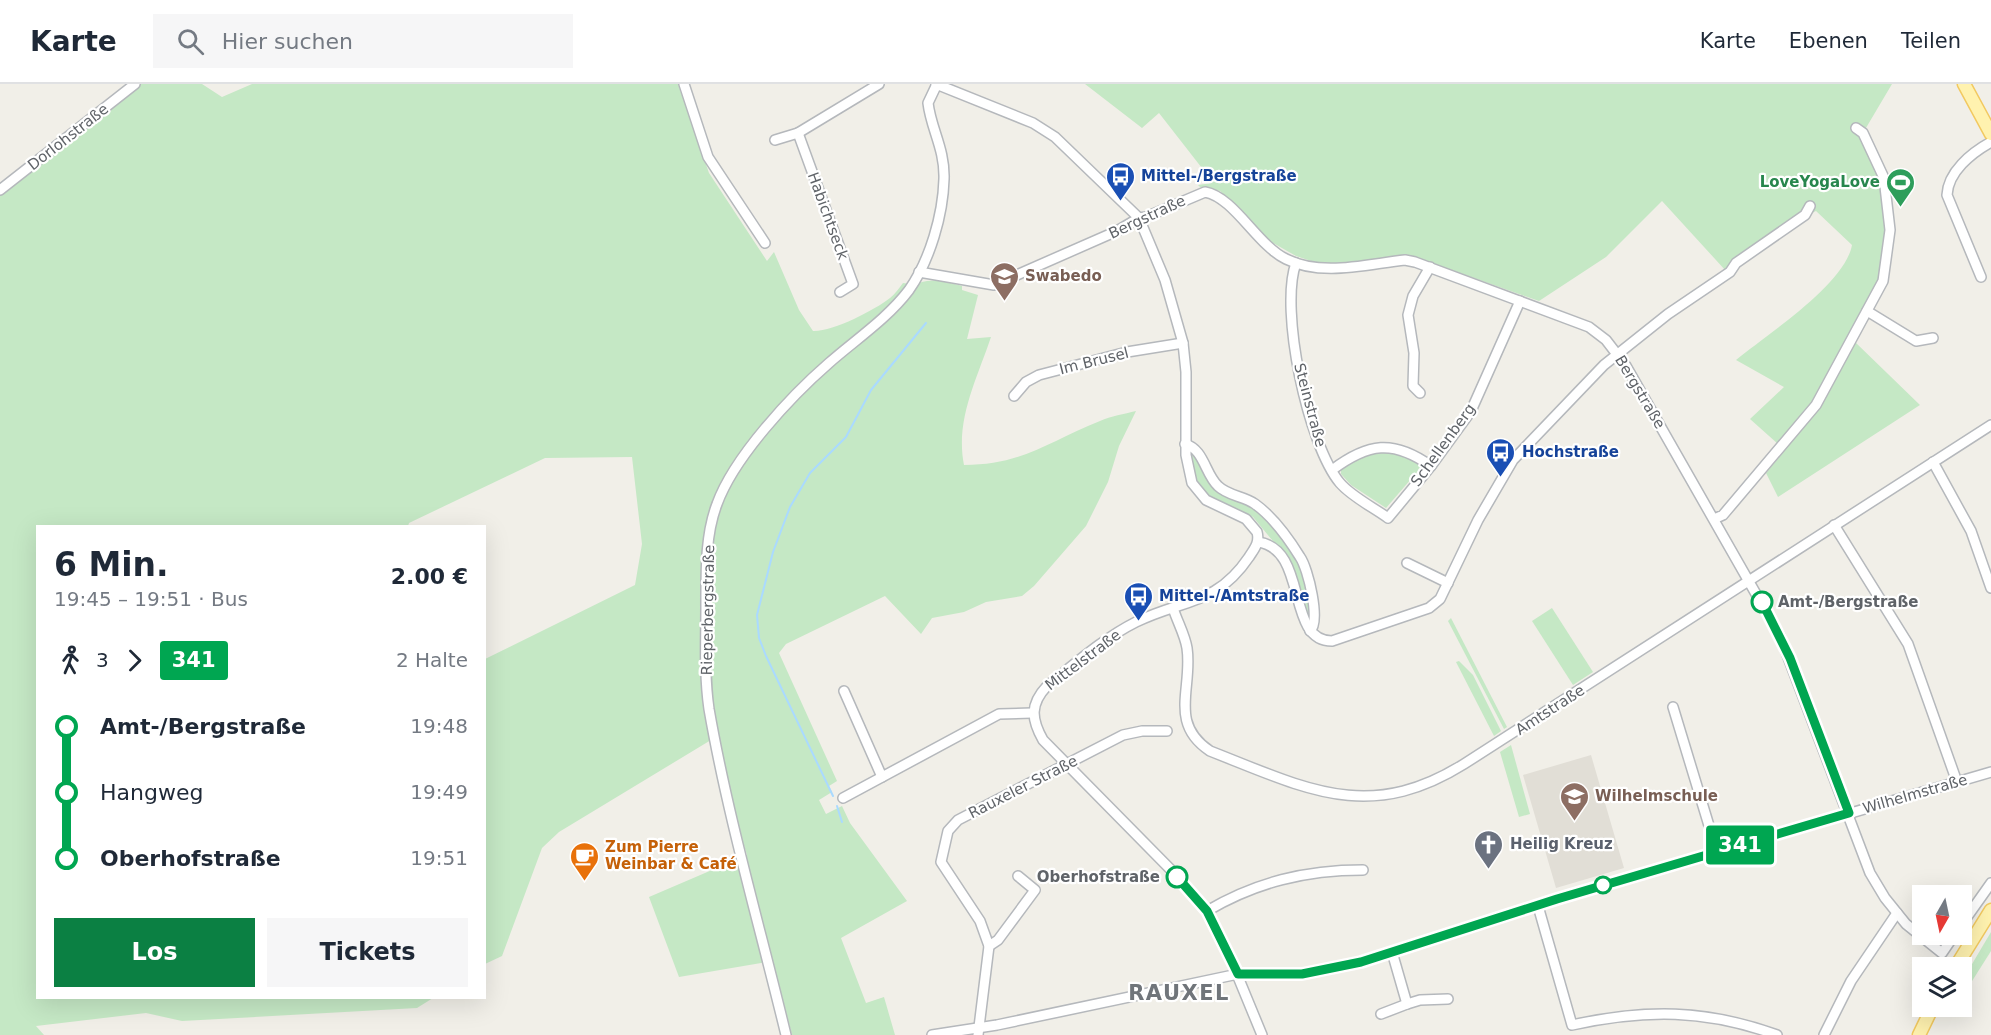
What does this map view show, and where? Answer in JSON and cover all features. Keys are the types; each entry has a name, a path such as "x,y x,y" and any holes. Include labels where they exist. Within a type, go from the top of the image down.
{"main road":[{"path":"1964,84 1991,134"},
{"path":"1962,957 1991,910"},
{"path":"1919,1035 1928,1017"}],"street":[{"name":"Dorlohstraße","path":"0,190 135,84"},
{"path":"684,84 708,157 765,243"},
{"path":"775,140 798,133 879,84"},
{"path":"937,84 1033,123 1055,137 1139,218 1165,280 1183,343 1186,372 1187,466 1198,494 1214,506 1246,519 1257,532 1258,542 1270,546 1286,563 1310,631 1321,640 1332,641 1429,608 1440,599 1478,520 1513,460 1618,354 1668,314 1730,272 1745,257 1759,250 1805,215 1810,206"},
{"name":"Rieperbergstraße","path":"786,1035 740,850 709,707 706,621 709,535 717,502 761,434 827,364 873,327 908,291 919,272 935,230 944,180 940,140 928,103 937,84"},
{"path":"1714,519 1723,515 1816,405 1883,281 1890,230 1884,178 1863,133 1856,128"},
{"name":"Habichtseck","path":"798,133 853,284 840,292"},
{"path":"1981,277 1947,195 1947,183 1952,174 1991,142"},
{"name":"Bergstraße","path":"919,272 994,285 1117,231 1139,218 1199,193 1211,193 1220,198 1269,248 1296,263 1329,268 1405,260 1430,267 1589,327 1606,339 1618,354 1749,580 1790,658 1870,873 1897,913 1912,926"},
{"name":"Steinstraße","path":"1296,263 1290,288 1297,355 1311,422 1320,449 1341,484 1388,518"},
{"path":"1420,393 1413,386 1414,353 1408,315 1413,296 1430,267"},
{"name":"Schellenberg","path":"1388,518 1431,466 1471,411 1520,301"},
{"path":"1867,311 1916,341 1933,338"},
{"name":"Im Brusel","path":"1014,396 1026,382 1039,375 1127,352 1183,343"},
{"name":"Amtstraße","path":"1173,608 1187,647 1185,719 1199,744 1210,751 1305,788 1328,794 1373,797 1421,788 1443,777 1991,424"},
{"path":"1185,444 1194,448 1220,488 1255,504 1270,517 1302,559 1313,602 1315,624 1310,631"},
{"path":"1332,470 1359,452 1378,447 1410,453 1431,466"},
{"path":"1933,462 1971,531 1991,588"},
{"path":"1834,525 1908,644 1957,782"},
{"name":"Mittelstraße","path":"1032,713 1037,696 1047,686 1098,647 1138,621 1211,595 1238,572 1258,542"},
{"path":"1407,563 1448,583"},
{"path":"844,691 882,777"},
{"path":"1673,707 1717,852"},
{"path":"843,798 999,714 1032,713 1042,740 1177,877 1207,911 1238,974 1262,1035"},
{"name":"Rauxeler Straße","path":"979,1032 989,946 980,921 941,862 948,831 958,820 1123,735 1142,731 1167,731"},
{"name":"Wilhelmstraße","path":"932,1035 979,1032 1238,974 1302,974 1392,952 1717,852 1991,772"},
{"path":"1207,911 1234,896 1274,881 1317,872 1363,870"},
{"path":"989,946 998,940 1035,890 1018,876"},
{"path":"1972,910 1991,883"},
{"path":"1538,906 1572,1024 1631,1013 1681,1012 1723,1019 1777,1035"},
{"path":"1824,1035 1851,981 1897,913"},
{"name":"Bergstraße","path":"1933,945 1942,953 1947,945"},
{"path":"1392,952 1407,1004"},
{"path":"1381,1014 1420,1000 1448,999"}],"shaded area":[{"name":"Wilhelmschule","path":"1591,755 1624,868 1556,888 1523,775"}],"green space":[{"path":"135,84 202,84 222,97 252,84 678,84 709,173 767,261 774,252 799,310 813,331 831,328 864,314 890,298 903,283 944,282 962,286 962,290 978,295 967,339 991,337 965,416 962,432 964,465 985,464 1020,456 1104,419 1136,411 1119,446 1108,482 1086,526 1034,586 1022,596 986,602 964,612 932,618 921,634 885,596 786,644 779,653 837,781 829,786 832,792 819,800 826,814 842,806 850,823 907,901 841,938 866,1003 884,997 895,1035 792,1035 773,961 679,977 649,897 747,855 711,740 559,832 542,848 502,956 486,964 486,659 635,585 642,544 632,457 545,458 408,525 36,525 36,999 431,999 417,1008 182,1021 146,1013 36,1026 44,1035 0,1035 0,190"},
{"path":"1085,84 1892,84 1860,138 1879,179 1886,230 1879,280 1812,403 1778,444 1750,419 1784,387 1736,360 1821,292 1846,260 1852,245 1816,211 1812,213 1811,208 1733,262 1726,271 1662,201 1606,257 1539,301 1415,257 1338,264 1314,262 1296,256 1266,239 1220,191 1198,185 1212,183 1211,171 1205,172 1159,113 1142,128"},
{"path":"1855,342 1920,405 1778,497 1766,473 1820,408"},
{"path":"1192,450 1211,484 1252,505 1276,529 1299,562 1313,622 1309,621 1291,563 1253,517 1219,501 1215,503 1203,491 1194,474 1189,451"},
{"path":"1367,452 1394,452 1424,464 1386,508 1351,485 1341,474 1341,469"},
{"path":"1552,608 1593,672 1573,685 1532,621"},
{"path":"1451,618 1507,727 1504,729 1448,621"},
{"path":"1459,661 1473,675 1501,731 1494,736 1456,662"},
{"path":"1511,745 1530,814 1519,817 1500,752"},
{"path":"1991,932 1991,951 1972,981 1972,964"}],"waterway":[{"path":"833,796 766,656 759,638 757,615 773,552 790,507 810,473 846,437 871,390 926,323"},
{"path":"837,806 842,822"}],"bus line":[{"name":"341","path":"1177,877 1207,911 1238,974 1302,974 1361,962 1557,899 1849,813 1790,658 1762,602"}],"place":[{"name":"Mittel-/Bergstraße","path":"1120,202"},
{"name":"LoveYogaLove","path":"1901,208"},
{"name":"Swabedo","path":"1004,302"},
{"name":"Hochstraße","path":"1501,478"},
{"name":"Amt-/Bergstraße","path":"1762,602"},
{"name":"Mittel-/Amtstraße","path":"1138,622"},
{"name":"Wilhelmschule","path":"1574,822"},
{"name":"Heilig Kreuz","path":"1489,870"},
{"name":"Oberhofstraße","path":"1177,877"},
{"name":"Zum Pierre Weinbar & Café","path":"584,882"}],"district":[{"name":"RAUXEL","path":"1179,993"}]}
